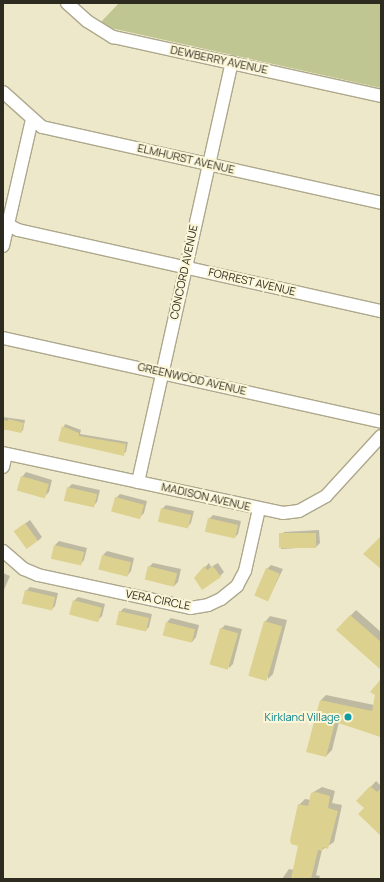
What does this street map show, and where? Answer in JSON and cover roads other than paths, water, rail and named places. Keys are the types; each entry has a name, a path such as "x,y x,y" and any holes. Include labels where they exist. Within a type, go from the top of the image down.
{"street":[{"name":"DEWBERRY AVENUE","path":"67,3 87,21 113,37 381,96"},
{"name":"CONCORD AVENUE","path":"138,482 232,62"},
{"name":"ELMHURST AVENUE","path":"3,92 42,127 381,203"},
{"path":"3,246 5,223 32,119"},
{"name":"FORREST AVENUE","path":"5,223 18,230 381,311"},
{"name":"GREENWOOD AVENUE","path":"3,338 163,372 381,422"},
{"name":"MADISON AVENUE","path":"5,453 283,513 299,511 311,506 326,496 381,436"},
{"path":"3,467 5,453"},
{"name":"VERA CIRCLE","path":"3,551 24,569 38,575 190,608 208,605 221,599 237,586 245,571 259,509"}],"place":[{"name":"Kirkland Village","path":"348,717"}]}
